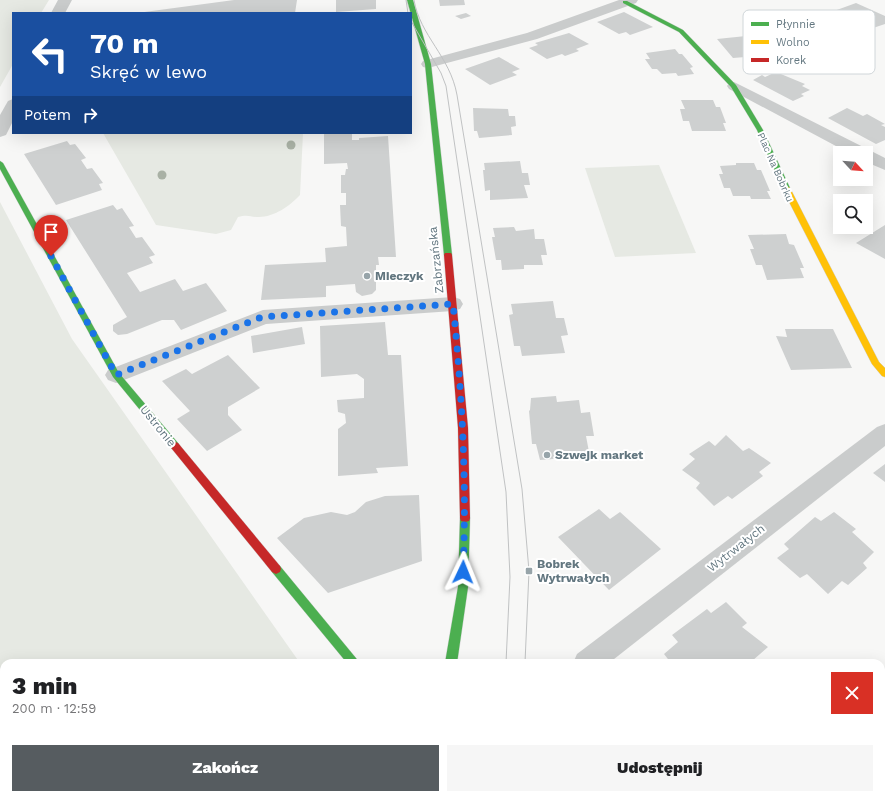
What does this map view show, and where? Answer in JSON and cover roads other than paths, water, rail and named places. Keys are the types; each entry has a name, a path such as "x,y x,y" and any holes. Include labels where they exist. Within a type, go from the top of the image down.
{"street":[{"path":"59,12 65,0"},
{"name":"Zabrzańska","path":"410,0 412,12"},
{"path":"428,64 532,36 628,1"},
{"name":"Plac Na Bobrku","path":"628,1 681,32 734,86 760,130 796,210 872,357 885,374"},
{"name":"Zabrzańska","path":"413,19 428,64 453,304 463,428 465,525 463,587 452,659"},
{"path":"734,86 849,146"},
{"path":"0,132 12,106"},
{"path":"873,159 885,165"},
{"name":"Ustronie","path":"0,163 116,375 351,659"},
{"path":"116,375 262,317 453,304"},
{"name":"Wytrwałych","path":"592,659 885,433"}],"tram line":[{"path":"406,0 408,12"},
{"path":"414,0 422,25 442,57 453,81 457,95 522,489 529,571 525,659"},
{"path":"412,23 441,73 446,86 506,492 510,577 506,659"}],"place":[{"name":"Mieczyk","path":"367,276"},
{"name":"Szwejk market","path":"547,455"},
{"name":"Bobrek Wytrwałych","path":"529,571"}]}
